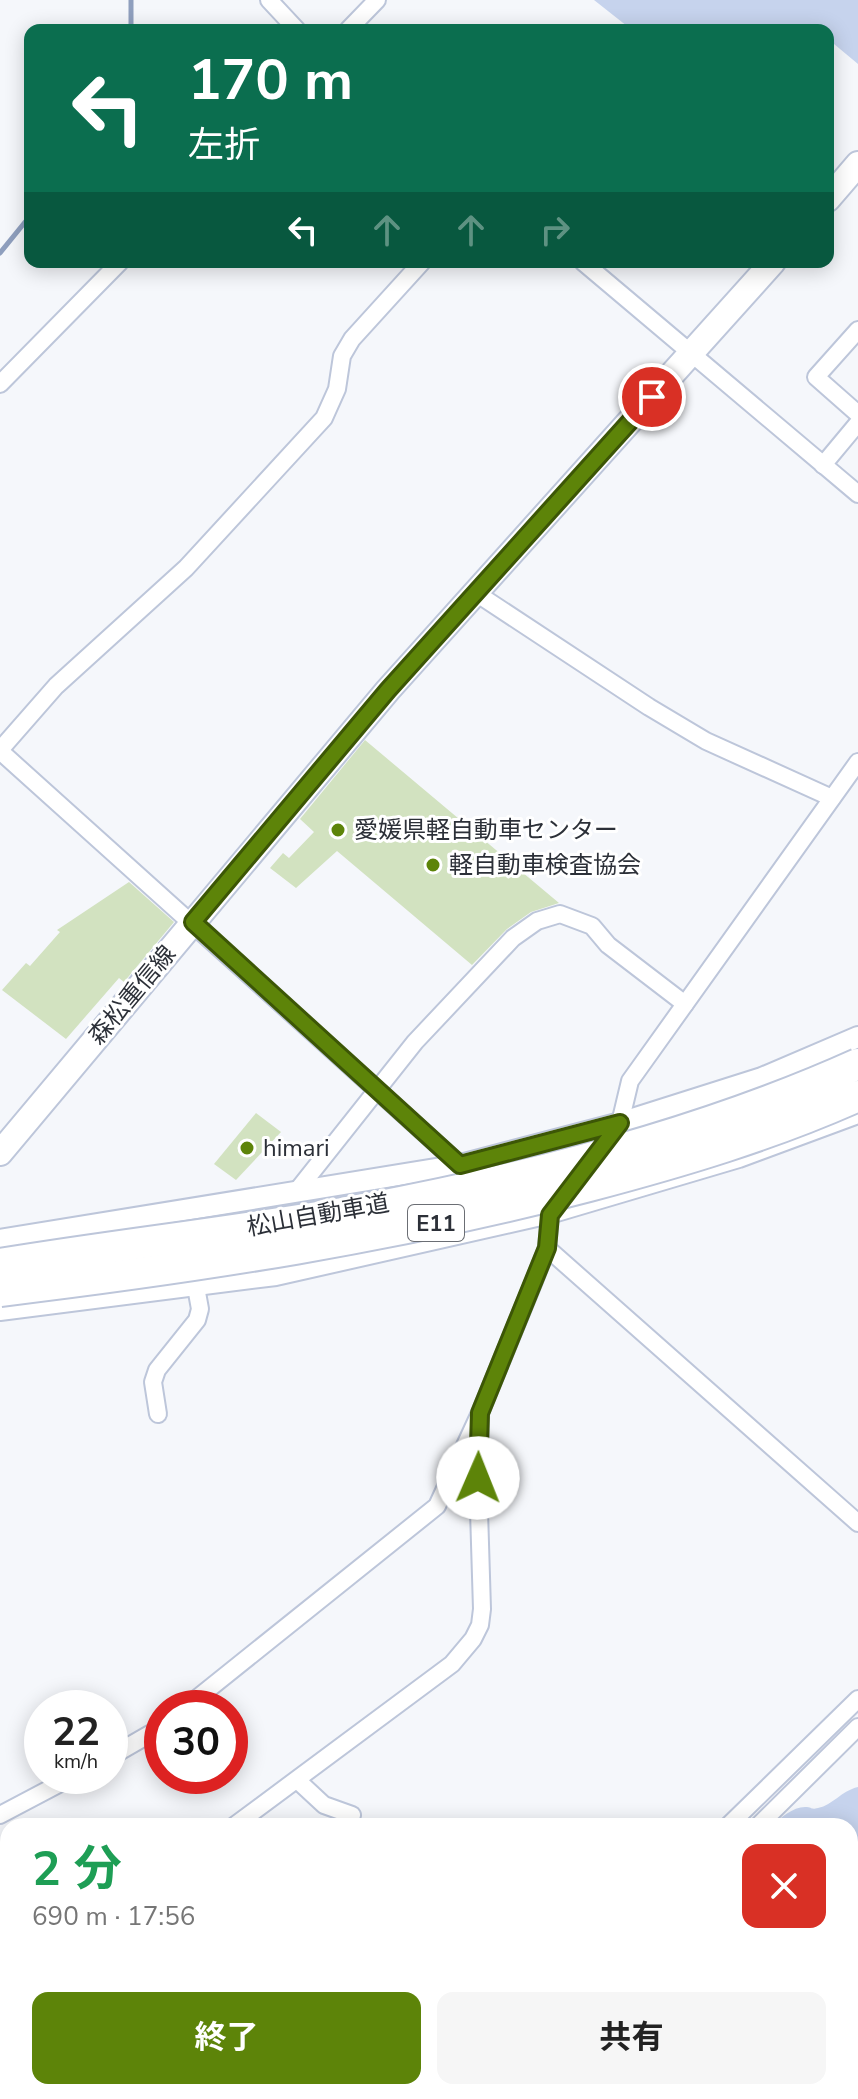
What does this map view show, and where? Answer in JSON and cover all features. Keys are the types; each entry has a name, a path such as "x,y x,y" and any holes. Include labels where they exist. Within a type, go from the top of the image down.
{"highway":[{"name":"松山自動車道","path":"0,1264 365,1209 503,1179 642,1142 752,1106 858,1064"},
{"name":"松山自動車道","path":"0,1291 371,1237 511,1206 651,1169 747,1139 858,1096"}],"main road":[{"path":"834,192 858,164"},
{"name":"森松重信線","path":"0,1153 388,690 768,268"}],"street":[{"path":"269,0 291,24"},
{"path":"354,24 377,0"},
{"path":"0,384 114,268"},
{"path":"417,268 352,339 342,356 337,389 324,418 186,568 56,686 0,750 460,1165"},
{"path":"590,268 858,494"},
{"path":"858,330 816,377 858,414"},
{"path":"823,465 858,423"},
{"path":"476,593 706,741 832,798"},
{"path":"207,1690 437,1506 480,1413 547,1248 550,1215 620,1123 630,1081 832,798 856,771"},
{"path":"296,1192 415,1042 513,938 537,921 560,914 592,926 608,945 685,1004"},
{"path":"0,1240 460,1165 620,1123 762,1078 858,1037"},
{"path":"0,1312 276,1277 550,1215 739,1159 858,1115"},
{"path":"547,1248 858,1523"},
{"path":"158,1414 153,1382 157,1370 197,1320 200,1309 196,1287"},
{"path":"245,1818 452,1664 473,1639 480,1625 482,1609 478,1478 480,1413"},
{"path":"736,1818 858,1699"},
{"path":"766,1818 858,1727"},
{"path":"297,1780 324,1805 352,1815"},
{"path":"0,1815 40,1794"}],"shaded area":[{"path":"594,0 858,0 858,64 834,44 834,24 624,24"},
{"path":"858,1787 858,1818 781,1818 796,1809 823,1806"}],"building":[{"name":"軽自動車検査協会","path":"365,740 559,903 531,912 507,929 472,965 337,851 296,888 270,868 283,853 289,858 314,832 300,819"},
{"path":"129,882 174,922 124,982 119,978 66,1039 2,990 26,963 30,966 60,932 57,930"},
{"name":"himari","path":"256,1113 281,1132 236,1180 214,1164"}],"waterway":[{"path":"131,0 131,24"},
{"path":"0,253 24,223"}],"place":[{"name":"愛媛県軽自動車センター","path":"338,830"},
{"name":"軽自動車検査協会","path":"433,865"},
{"name":"himari","path":"247,1148"}],"route":[{"path":"478,1478 480,1413 547,1248 550,1215 620,1123 460,1165 193,922 388,690 652,397"}]}
